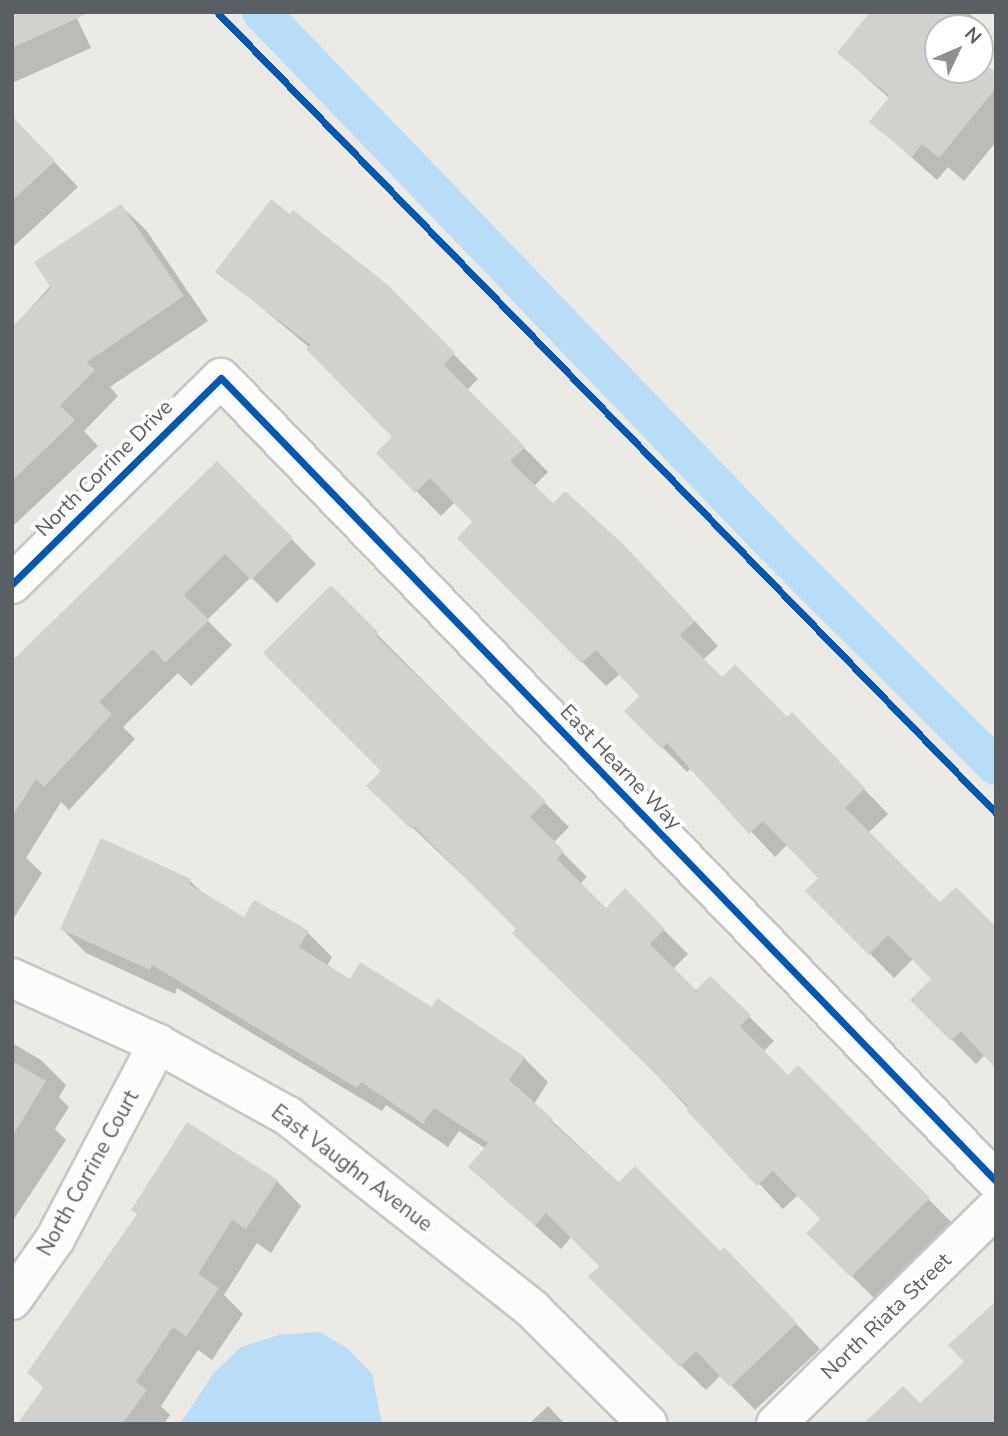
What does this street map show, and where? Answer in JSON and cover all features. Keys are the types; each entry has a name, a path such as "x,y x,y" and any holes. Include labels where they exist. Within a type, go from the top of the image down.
{"street":[{"name":"North Corrine Drive","path":"12,584 221,378"},
{"name":"East Hearne Way","path":"221,378 996,1181"},
{"name":"East Vaughn Avenue","path":"12,978 158,1044 288,1116 434,1228 532,1309 648,1424"},
{"name":"North Corrine Court","path":"12,1300 55,1239 158,1044"},
{"name":"North Riata Street","path":"776,1424 996,1208"}],"water":[{"path":"320,1332 348,1349 372,1374 382,1424 180,1424 213,1374 241,1347 279,1335"}],"building":[{"path":"12,12 91,12 12,48"},
{"path":"870,12 968,12 924,14 924,84 994,84 994,71 996,88 939,158 922,144 912,157 869,122 890,96 837,53"},
{"path":"12,116 55,161 12,201"},
{"path":"271,199 290,214 293,210 388,285 455,353 444,365 525,447 510,461 553,503 565,491 623,544 695,621 680,635 722,677 735,664 787,717 792,712 865,788 845,808 940,902 956,887 996,927 996,1069 961,1031 951,1041 910,1000 931,979 888,935 869,955 805,891 818,878 763,821 749,834 667,743 662,749 624,711 639,696 596,650 581,663 457,538 472,522 430,478 415,493 376,453 392,437 306,349 311,345 215,272"},
{"path":"121,204 184,296 87,362 95,370 60,406 75,420 12,481 12,327 51,288 34,262"},
{"path":"217,461 293,538 251,580 225,554 184,595 209,620 165,663 153,649 99,702 112,714 44,787 36,779 12,817 12,661"},
{"path":"331,585 379,633 376,636 546,801 530,817 564,851 557,859 606,908 625,888 665,929 650,944 696,990 710,976 751,1015 740,1026 788,1075 798,1065 930,1198 851,1277 806,1233 820,1219 773,1171 757,1186 686,1110 689,1107 512,933 516,929 414,826 411,829 366,786 381,771 263,653"},
{"path":"101,838 191,879 189,884 244,917 254,900 309,931 299,947 350,979 360,962 432,1007 437,998 525,1057 509,1080 553,1119 550,1121 619,1182 635,1166 720,1251 724,1247 797,1323 730,1387 696,1351 680,1367 588,1277 599,1266 546,1213 535,1226 468,1167 488,1143 434,1108 423,1124 361,1082 357,1088 152,965 150,970 60,929"},
{"path":"12,1061 46,1081 12,1137"},
{"path":"187,1122 278,1180 246,1229 232,1220 198,1274 219,1288 186,1337 173,1327 136,1382 147,1390 122,1424 17,1424 44,1387 27,1373 137,1214 131,1210"},
{"path":"996,1301 996,1424 863,1424 903,1386 920,1403 964,1362 948,1345"}],"waterway":[{"path":"261,12 780,551 996,766"}],"cycle path":[{"path":"217,12 996,813"},
{"path":"12,584 221,378 996,1181"}]}
